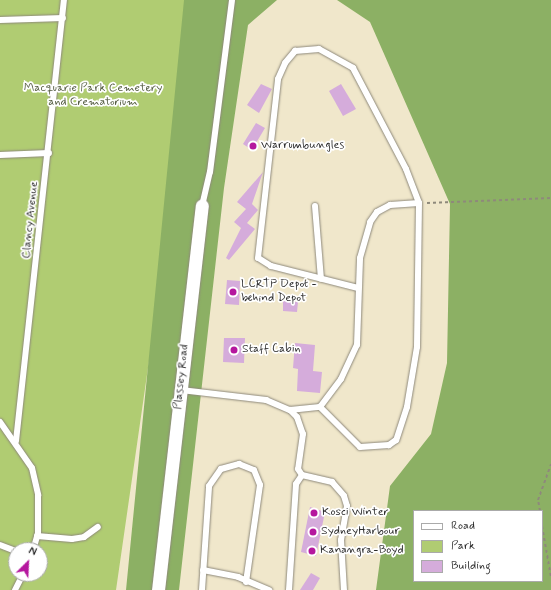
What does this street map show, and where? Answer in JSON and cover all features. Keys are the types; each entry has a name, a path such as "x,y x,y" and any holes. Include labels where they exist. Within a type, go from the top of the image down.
{"street":[{"name":"Plassey Road","path":"158,590 202,206"}],"lane":[{"name":"Clancy Avenue","path":"16,441 49,153 64,0"},
{"name":"Plassey Road","path":"202,206 211,164 232,0"},
{"path":"0,20 63,18"},
{"path":"320,407 360,447 389,445 396,440 407,407 418,346 419,203 406,169 353,68 319,48 296,51 284,63 278,79 258,258 268,265 358,288"},
{"path":"0,155 49,153"},
{"path":"181,390 239,395 290,410 320,407 340,379 357,345 358,288 365,234 377,212 390,205 419,203"},
{"path":"315,206 321,279"},
{"path":"290,410 301,423 303,434 298,469 302,475 332,482 344,496 347,506 341,540 344,590"},
{"path":"0,422 16,441 32,468 38,495 37,536 35,542"},
{"path":"202,590 209,486 221,469 240,464 254,470 260,484 246,582"},
{"path":"289,590 296,484 302,475"},
{"path":"37,536 72,539 84,537 98,527"},
{"path":"203,570 269,590"}],"path":[{"path":"419,203 551,198"},
{"path":"540,510 538,500 551,464"},
{"path":"543,532 551,577"}],"green space":[{"name":"Macquarie Park Cemetery and Crematorium","path":"0,0 201,0 116,590 0,590"},
{"path":"184,0 277,0 248,25 224,188 179,590 126,590"},
{"path":"337,0 551,0 551,590 376,590 390,486 431,434 447,363 450,204 370,22"}],"building":[{"path":"261,84 272,89 259,113 247,105"},
{"path":"341,84 356,109 343,116 329,91"},
{"path":"256,123 265,128 252,150 243,144"},
{"path":"263,172 252,204 258,210 247,223 255,229 229,260 226,258 241,228 234,222 246,209 237,202"},
{"name":"LCRTP Depot - behind Depot","path":"227,280 240,281 239,305 225,304"},
{"path":"283,301 298,302 297,312 283,311"},
{"name":"Staff Cabin","path":"224,338 245,338 244,363 223,362"},
{"path":"295,343 315,345 313,371 322,372 320,393 297,391 298,369 293,368"},
{"path":"310,507 325,512 316,556 301,552"},
{"path":"311,573 320,578 313,590 300,590"}],"place":[{"name":"Warrumbungles","path":"253,146"},
{"name":"LCRTP Depot - behind Depot","path":"233,292"},
{"name":"Staff Cabin","path":"234,350"},
{"name":"Kosci Winter","path":"314,513"},
{"name":"SydneyHarbour","path":"313,532"},
{"name":"Kanangra-Boyd","path":"312,551"}]}
